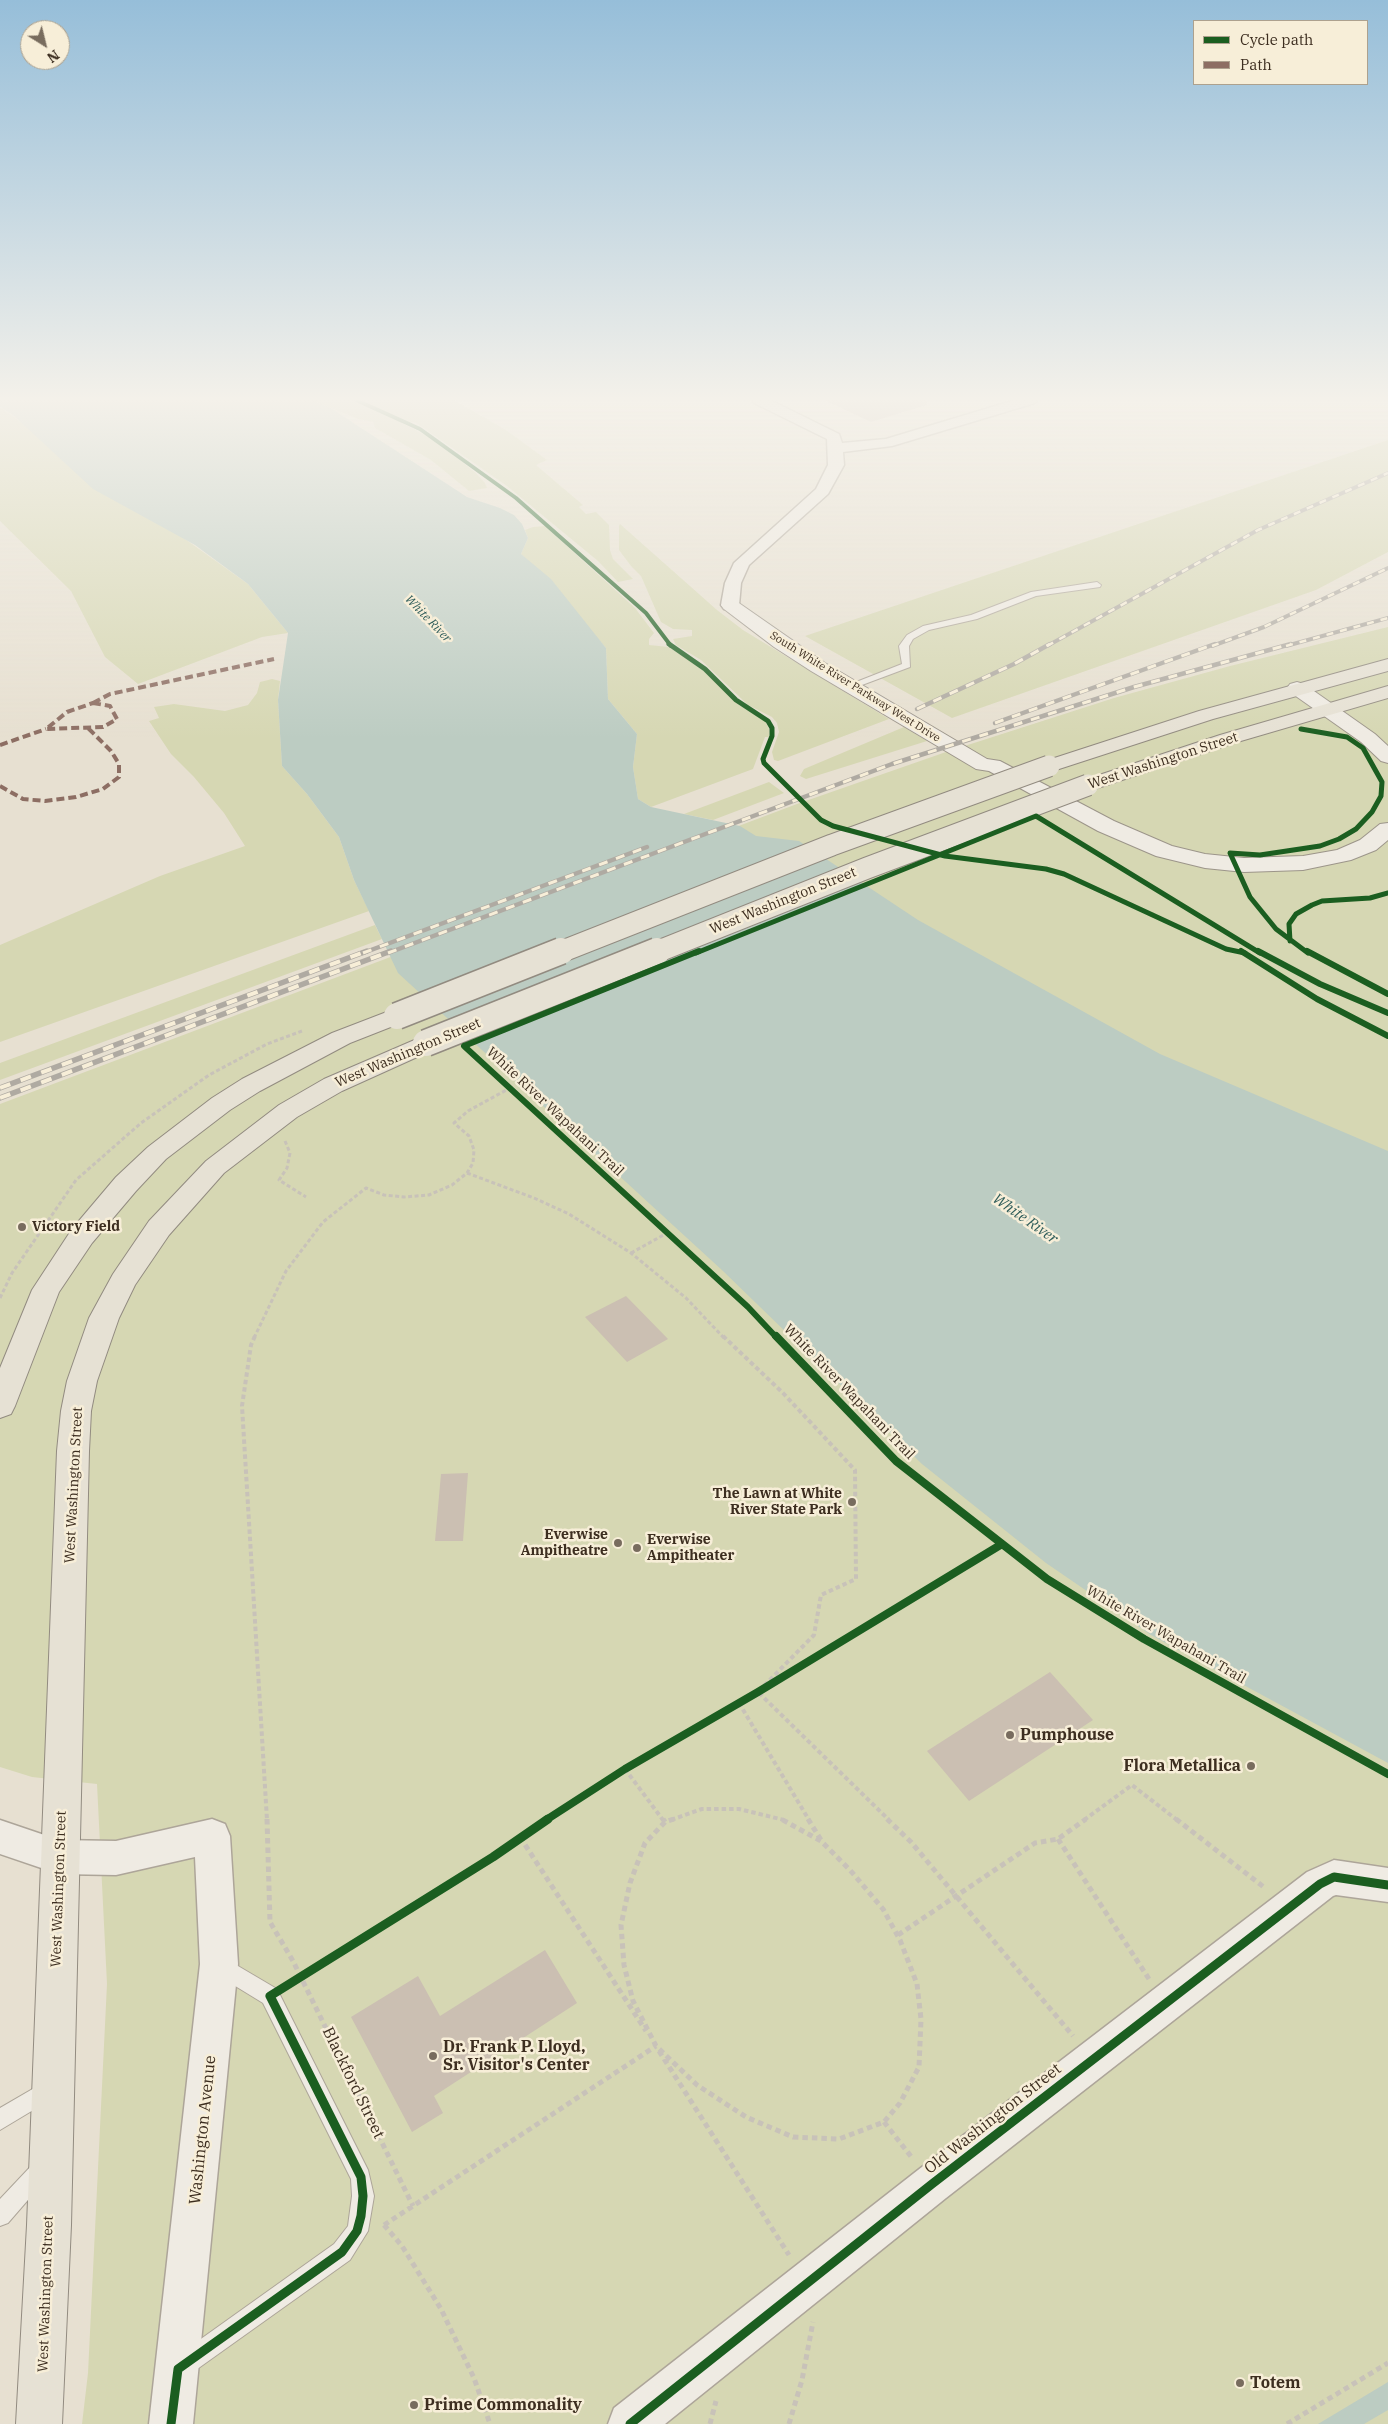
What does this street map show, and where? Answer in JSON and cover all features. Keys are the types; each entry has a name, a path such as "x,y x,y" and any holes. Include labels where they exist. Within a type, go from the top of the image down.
{"main road":[{"path":"0,1406 46,1290 82,1236 157,1153 221,1104 251,1084 341,1038 876,829 1049,766 1306,686 1388,665"},
{"name":"West Washington Street","path":"39,2424 53,2087 59,1858 76,1412 92,1349 104,1318 122,1281 141,1252 181,1203 215,1167 288,1111 333,1085 426,1043 867,868 1088,785 1227,739 1388,692"}],"street":[{"path":"730,605 733,583 742,563 797,513"},
{"name":"South White River Parkway West Drive","path":"730,605 781,643 983,765 993,765 1136,841 1164,851 1205,861 1272,866 1330,859 1368,845 1388,829"},
{"path":"1306,686 1336,707 1388,736"},
{"path":"1336,707 1388,757"},
{"name":"South White River Parkway West Drive","path":"983,765 983,770 1098,838 1147,859 1196,872 1265,879 1311,877 1354,869 1388,852"},
{"name":"Washington Avenue","path":"59,1858 116,1858 212,1836 219,1964 171,2424"},
{"path":"0,1837 59,1858"},
{"name":"Old Washington Street","path":"630,2424 932,2184 1320,1884 1334,1877 1388,1885"}],"lane":[{"path":"851,686 906,665 904,646 910,637 926,628 974,617 1034,594 1098,585"},
{"path":"178,2369 342,2252 357,2231 361,2216 363,2196 361,2176 270,1996 219,1964"},
{"path":"0,2120 53,2087"},
{"path":"0,2215 50,2161"}],"path":[{"path":"510,1088 468,1111 454,1123 469,1136 474,1150 473,1164 467,1173 534,1198 569,1214 631,1253 686,1298 735,1349 783,1393 855,1470 856,1580 822,1595 814,1635 758,1692"},
{"path":"285,1141 290,1153 287,1168 279,1180 306,1197"},
{"path":"661,1225 676,1239"},
{"path":"631,1253 669,1232"},
{"path":"994,1538 1010,1550"},
{"path":"270,1996 493,1857 520,1837 625,1769 758,1692 1002,1544"},
{"path":"758,1692 911,1842 1093,2059"},
{"path":"739,1703 821,1841 850,1870 883,1909 898,1935 917,1984 921,2019 919,2067 900,2104 884,2122 839,2140 793,2137 746,2118 697,2085 656,2046 634,2001 624,1965 621,1925 630,1883 645,1843 666,1822 702,1809 739,1809 782,1819 821,1841"},
{"path":"625,1769 666,1822"},
{"path":"898,1935 1035,1843 1058,1839 1132,1784 1289,1907"},
{"path":"520,1837 807,2283 814,2318 802,2380 789,2424"},
{"path":"1058,1839 1165,2002"},
{"path":"384,2225 656,2046"},
{"path":"884,2122 932,2184"},
{"path":"361,2216 384,2225 402,2246 441,2309 474,2378 490,2424"},
{"path":"1287,2424 1388,2363"}],"green space":[{"path":"0,513 149,513 248,584 288,633 262,637 138,684 105,657 71,591 0,521"},
{"path":"540,513 597,513 609,525 610,550 613,559 633,579 618,582 598,561"},
{"path":"1171,513 1388,513 1388,552 1316,590 952,718 805,636"},
{"path":"620,524 717,610 743,630 889,719 778,761 774,760 772,752 779,732 777,723 772,717 748,705 701,660 676,645 673,639 692,636 692,630 673,629 661,622 641,576 619,550"},
{"path":"545,526 635,608 654,633 649,639 649,645 669,647 704,671 739,705 765,721 769,729 769,737 765,737 753,769 651,807 638,799 633,767 637,734 608,699 606,648 521,554 528,538 525,530"},
{"path":"1388,627 1388,2424 82,2424 88,2373 107,1984 97,1784 32,1777 0,1767 0,1104 797,804 946,752 1114,698 1230,666"},
{"path":"272,679 280,681 278,700 282,766 307,794 339,837 354,880 369,911 0,1042 0,945 160,876 245,846 224,813 194,777 171,754 149,721 159,718 154,707 174,704 225,711 248,705 257,693 260,682"},
{"path":"904,727 927,741 806,779 800,776 804,769"},
{"path":"769,782 784,793 713,820 684,814"},
{"path":"375,925 382,939 0,1080 0,1063"}],"water":[{"name":"White River","path":"137,513 510,513 514,515 522,524 528,538 521,554 551,579 606,648 608,699 637,734 633,767 638,799 651,807 740,826 756,836 799,841 918,920 1160,1054 1388,1151 1388,1763 1151,1635 1046,1563 922,1464 723,1271 398,973 354,880 339,837 307,794 282,766 278,700 288,633 248,584 195,545"},
{"path":"1388,2382 1388,2410 1364,2424 1318,2424"}],"building":[{"path":"626,1296 668,1339 627,1362 585,1317"},
{"path":"468,1473 463,1541 435,1541 441,1474"},
{"name":"Pumphouse","path":"1050,1672 1093,1720 969,1801 927,1751"},
{"name":"Dr. Frank P. Lloyd, Sr. Visitor's Center","path":"545,1950 577,2003 434,2096 443,2113 412,2132 351,2017 418,1976 440,2016"}],"railway":[{"path":"1047,646 1258,530 1296,513"},
{"path":"1212,646 1264,627 1388,568"},
{"path":"1286,646 1388,618"},
{"path":"917,709 1014,664 1050,644"},
{"path":"995,723 1215,644"},
{"path":"388,953 892,764 1134,687 1291,644"},
{"path":"363,953 647,847"},
{"path":"0,1088 367,951"},
{"path":"0,1098 391,951"}],"marked path":[{"path":"93,703 110,694 274,659"},
{"path":"0,745 46,729 103,727 117,719 110,706 93,703 67,712 46,729"},
{"path":"0,786 23,799 45,801 76,797 103,789 119,777 119,764 111,751 88,728"}],"cycle path":[{"path":"533,513 646,613 660,634 671,646 705,669 736,700 768,721 772,728 772,736 763,759 764,763 821,820 833,826 945,856 1046,869 1064,874 1096,887 1226,949 1244,952 1317,999 1388,1036"},
{"path":"1301,729 1328,732 1347,737 1363,748 1375,766 1382,782 1381,796 1372,812 1356,829 1339,839 1320,846 1260,855 1230,853 1250,897 1276,929 1310,954 1388,994"},
{"name":"White River Wapahani Trail","path":"464,1046 1036,816 1251,948 1320,984 1388,1013"},
{"path":"1290,941 1289,924 1296,914 1312,905 1322,901 1370,898 1388,893"},
{"name":"White River Wapahani Trail","path":"464,1046 748,1307 896,1461 1047,1579 1144,1639 1388,1774"},
{"path":"171,2424 178,2369 342,2252 357,2231 361,2216 363,2196 361,2177 270,1996 493,1857 520,1837 625,1769 758,1692 1002,1544"},
{"path":"630,2424 932,2184 1320,1884 1334,1877 1388,1885"}],"place":[{"name":"Victory Field","path":"22,1227"},
{"name":"The Lawn at White River State Park","path":"852,1502"},
{"name":"Everwise Ampitheatre","path":"618,1543"},
{"name":"Everwise Ampitheater","path":"637,1548"},
{"name":"Pumphouse","path":"1010,1735"},
{"name":"Flora Metallica","path":"1251,1766"},
{"name":"Dr. Frank P. Lloyd, Sr. Visitor's Center","path":"433,2056"},
{"name":"Totem","path":"1240,2383"},
{"name":"Prime Commonality","path":"414,2405"}]}
